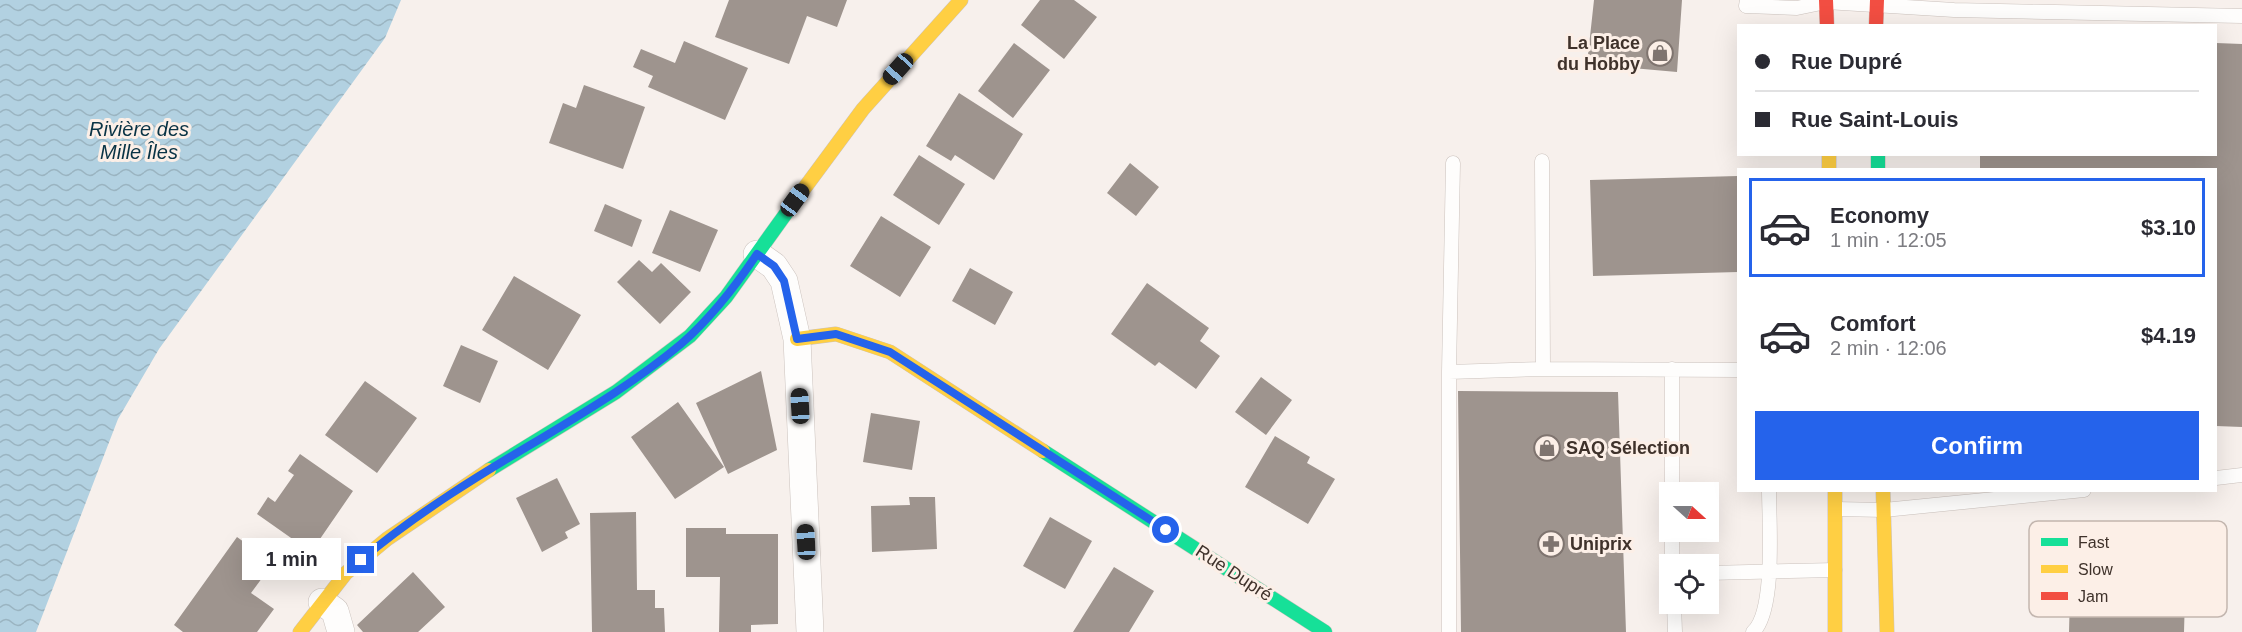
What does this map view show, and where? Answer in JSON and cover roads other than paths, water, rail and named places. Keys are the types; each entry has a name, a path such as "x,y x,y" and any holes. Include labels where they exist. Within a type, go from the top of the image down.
{"main road":[{"path":"300,632 353,566 416,518 484,473 610,396 670,352 717,308 863,109 961,0"},
{"path":"1826,1 1827,24"},
{"path":"1876,24 1877,2"},
{"name":"Rue Dupré","path":"797,339 836,334 890,352 1325,632"},
{"path":"1834,632 1835,492"},
{"path":"1883,492 1887,632"}],"street":[{"path":"757,254 774,266 784,281 797,339 810,632"},
{"path":"322,602 334,611 341,632"}],"lane":[{"path":"1747,0 1746,6 1790,8 1826,1 1877,2 1962,10 2242,16"},
{"path":"1542,161 1543,369"},
{"path":"1449,632 1449,372 1453,163"},
{"path":"1449,372 1543,369 1737,370"},
{"path":"1672,369 1672,482"},
{"path":"2217,478 2242,475"},
{"path":"1754,632 1764,610 1770,571 1769,492"},
{"path":"1836,509 1884,510 2064,492"},
{"path":"1719,573 1835,570"},
{"path":"1674,614 1675,632"}],"water":[{"name":"Rivière des Mille Îles","path":"0,0 401,0 385,38 159,349 118,419 36,632 0,632"}],"place":[{"name":"La Place du Hobby","path":"1660,53"},
{"name":"SAQ Sélection","path":"1547,448"},
{"name":"Uniprix","path":"1551,544"}]}
